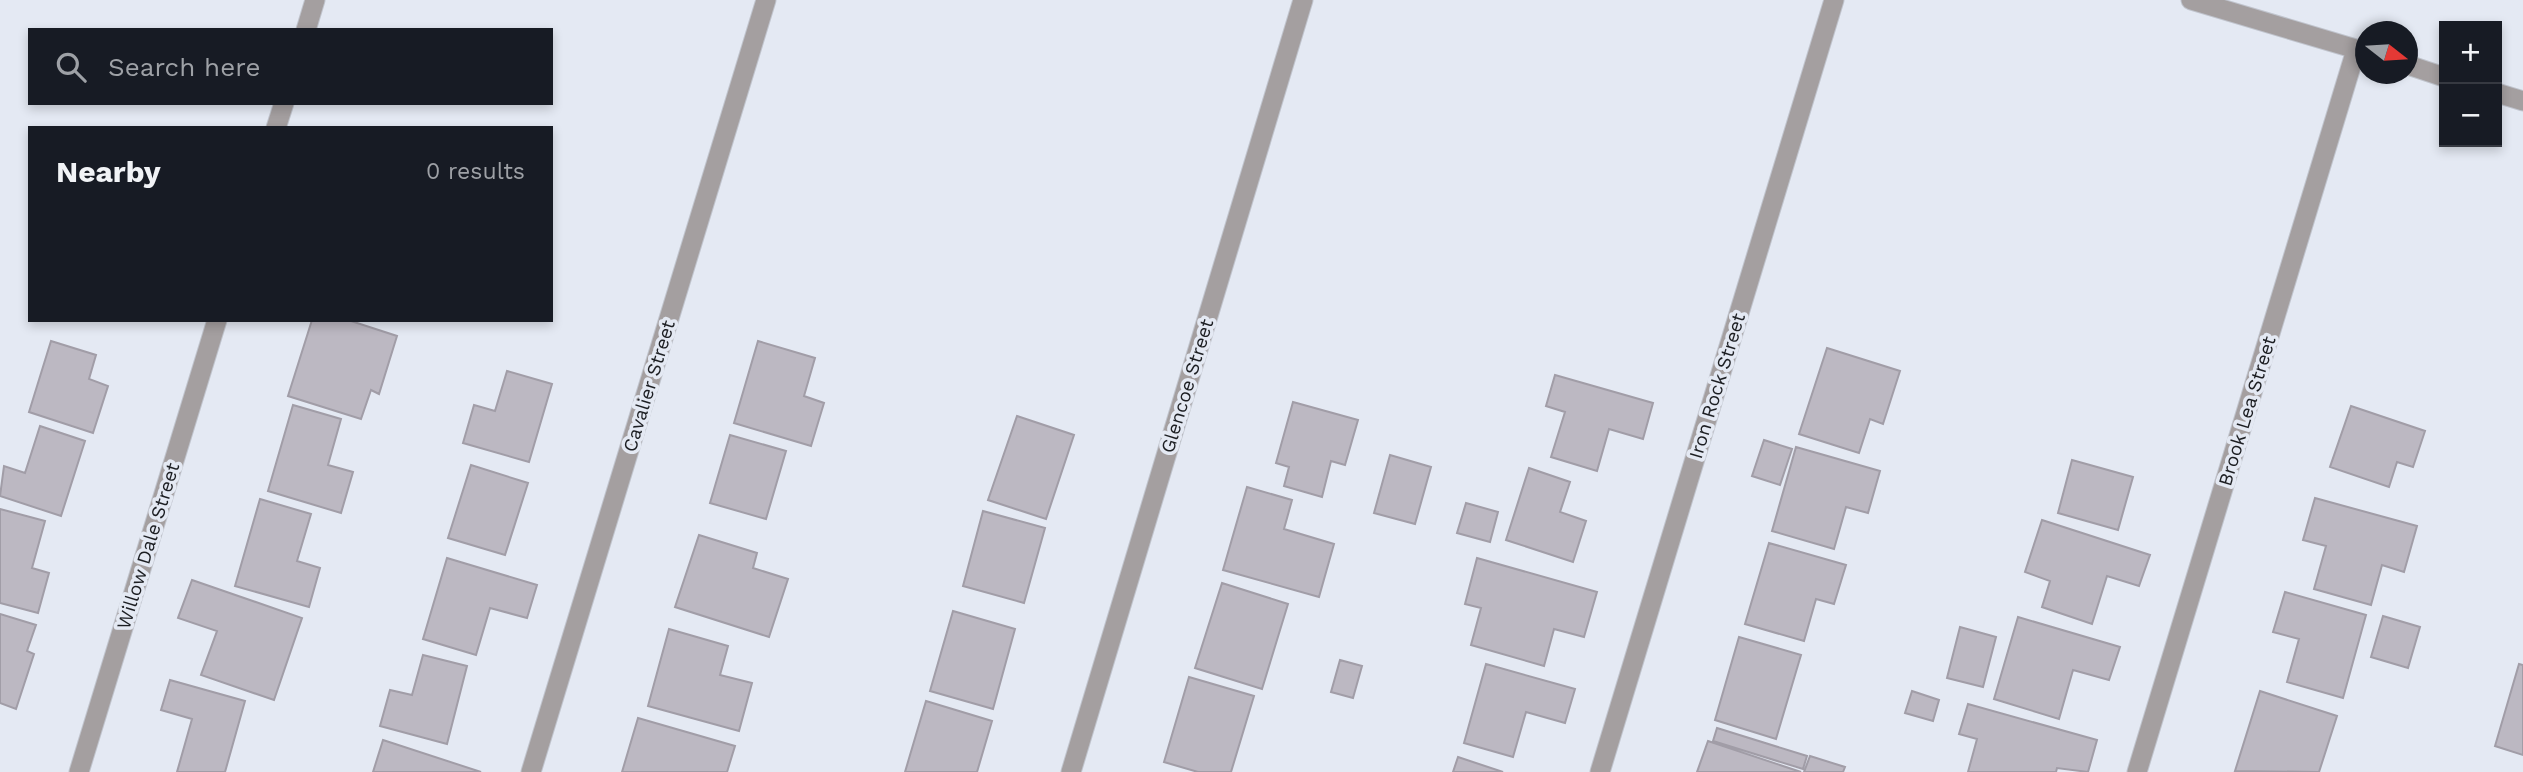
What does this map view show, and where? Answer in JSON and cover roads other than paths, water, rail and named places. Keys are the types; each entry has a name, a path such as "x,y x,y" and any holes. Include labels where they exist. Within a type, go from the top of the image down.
{"street":[{"path":"307,28 315,0"},
{"name":"Cavalier Street","path":"531,772 766,0"},
{"name":"Glencoe Street","path":"1071,772 1303,0"},
{"name":"Iron Rock Street","path":"1600,772 1834,0"},
{"path":"2191,0 2355,49"},
{"path":"2418,69 2439,75"},
{"name":"Brook Lea Street","path":"2137,772 2355,70"},
{"path":"2502,95 2523,101"},
{"path":"277,126 283,105"},
{"name":"Willow Dale Street","path":"79,772 216,322"}]}
